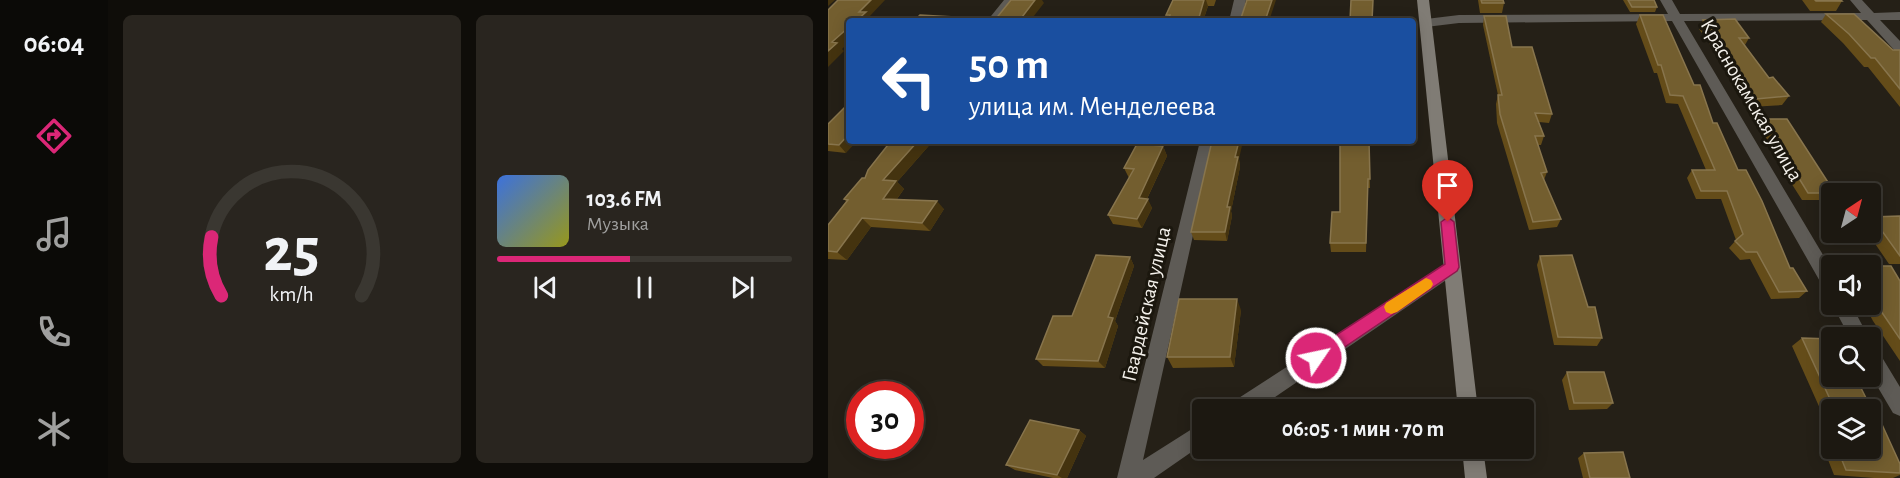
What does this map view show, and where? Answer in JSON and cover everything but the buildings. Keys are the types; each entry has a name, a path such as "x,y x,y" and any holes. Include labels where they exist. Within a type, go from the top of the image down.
{"main road":[{"path":"1423,0 1467,399"},
{"path":"1473,459 1476,478"}],"street":[{"path":"995,18 1010,0"},
{"path":"1236,18 1240,0"},
{"name":"Краснокамская улица","path":"1666,0 1821,268"},
{"path":"1856,0 1900,49"},
{"path":"1426,23 1459,19 1900,16"},
{"name":"Гвардейская улица","path":"1128,478 1206,144"},
{"path":"1254,399 1452,267"},
{"path":"1881,374 1900,406"},
{"path":"1135,478 1192,439"}],"slow traffic":[{"path":"1391,307 1426,284"}],"route":[{"path":"1316,358 1452,267 1448,222"}]}
